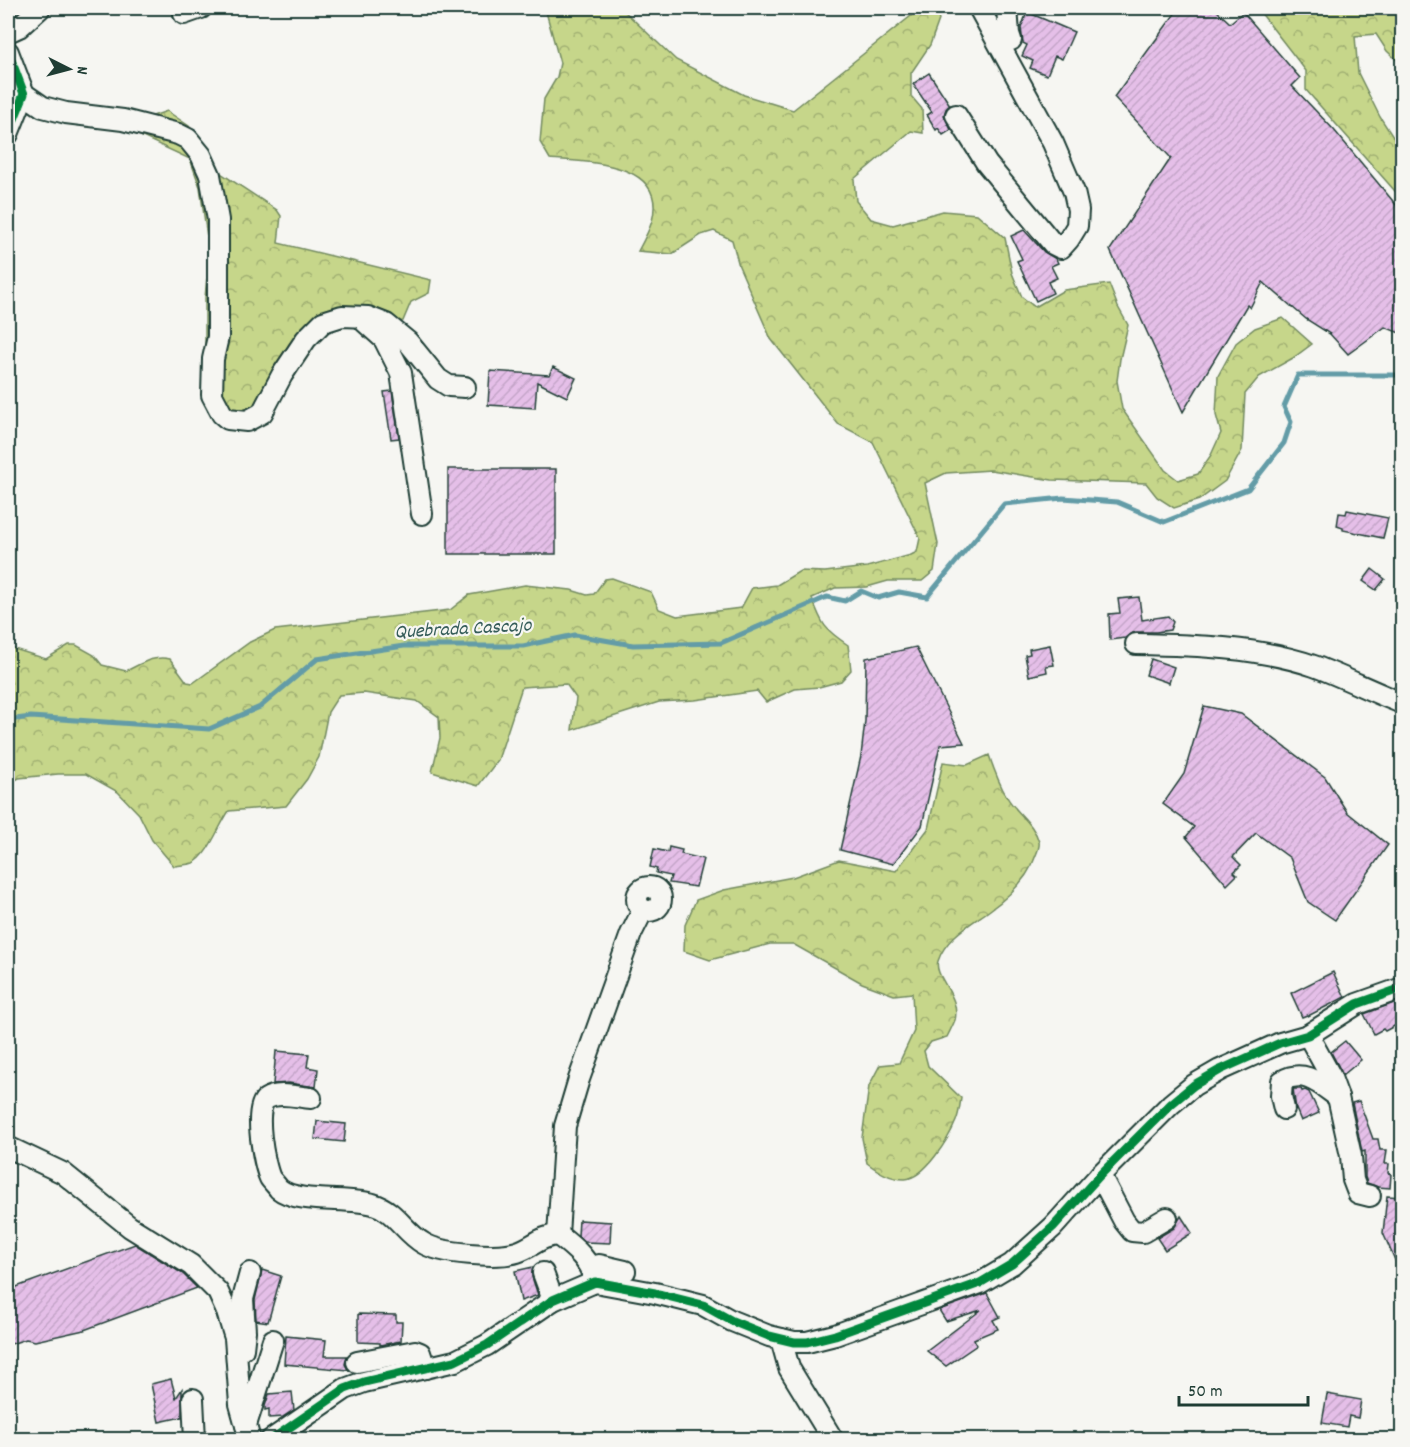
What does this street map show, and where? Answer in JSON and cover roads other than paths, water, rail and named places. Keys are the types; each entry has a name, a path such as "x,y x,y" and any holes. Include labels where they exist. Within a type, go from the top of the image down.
{"street":[{"path":"8,32 19,27 40,8"},
{"path":"956,115 993,172 1053,244 1061,248 1077,226 1078,210 1074,192 1053,143 979,8"},
{"path":"1007,8 1011,40"},
{"path":"8,52 24,94 43,107 123,120 178,134 188,139 201,155 210,175 218,220 218,337 213,359 212,395 222,414 228,419 246,420 262,414 282,375 306,339 323,322 342,316 368,317 386,324 408,342 438,380 449,386 465,387"},
{"path":"8,134 24,94"},
{"path":"358,316 384,339 401,373 422,514"},
{"path":"1136,644 1204,646 1281,657 1312,665 1402,703"},
{"path":"558,1235 565,1126 579,1079 631,934 643,910"},
{"path":"311,1098 280,1095 266,1100 260,1107 259,1125 270,1178 280,1190 307,1198 373,1204 399,1220 424,1244 443,1251 475,1254 515,1253 535,1241 558,1235 585,1257 594,1276 703,1305 732,1321 781,1339 807,1342 835,1335 980,1283 1012,1264 1067,1214 1100,1175 1171,1104 1194,1085 1220,1070 1280,1043 1308,1035 1357,1004 1402,988"},
{"path":"1308,1035 1338,1097 1351,1156 1353,1180 1358,1192 1370,1196"},
{"path":"1284,1109 1282,1081 1290,1076 1307,1076 1338,1097"},
{"path":"8,1147 63,1173 130,1227 180,1257 204,1276 218,1292 235,1338 240,1404 248,1434"},
{"path":"1100,1175 1124,1221 1132,1231 1143,1232 1167,1218"},
{"path":"271,1440 345,1389 455,1361 487,1345 553,1300 594,1276 599,1265 625,1271"},
{"path":"239,1370 245,1331 243,1299 250,1273"},
{"path":"543,1273 553,1300"},
{"path":"781,1339 789,1368 833,1440"},
{"path":"248,1434 273,1340"},
{"path":"357,1362 415,1351 420,1353 425,1368"},
{"path":"193,1399 195,1440"}],"waterway":[{"name":"Quebrada Cascajo","path":"8,720 31,717 209,729 260,707 317,659 404,646 523,646 575,635 633,645 721,643 827,597 845,601 861,591 878,598 899,592 927,597 1004,504 1063,498 1117,502 1164,522 1248,489 1284,443 1291,422 1284,407 1298,375 1402,375"}]}
